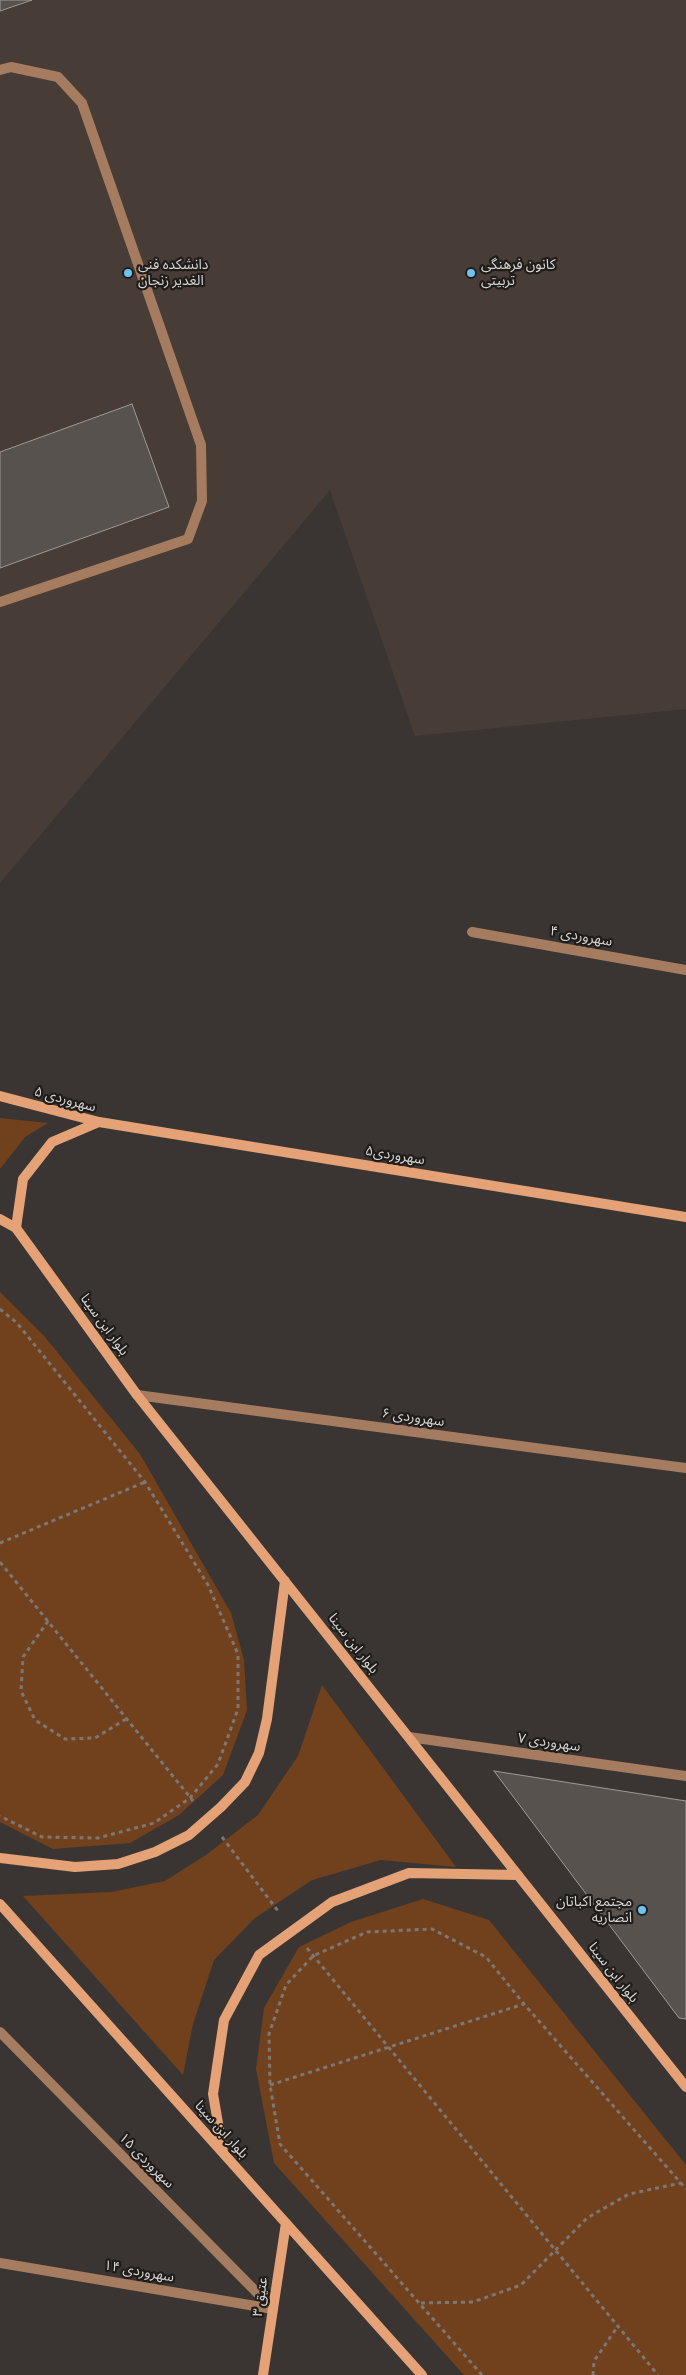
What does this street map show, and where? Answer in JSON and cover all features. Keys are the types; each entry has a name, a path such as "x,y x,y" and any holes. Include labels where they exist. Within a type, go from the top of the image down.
{"street":[{"path":"0,70 11,67 58,77 82,103 201,445 202,501 188,539 0,602"},
{"name":"سهروردی ۴","path":"472,932 686,970"},
{"name":"سهروردی ۵","path":"0,1096 99,1122"},
{"name":"سهروردی ۵","path":"16,1228 23,1178 52,1142 99,1122"},
{"name":"سهروردی۵","path":"99,1122 686,1217"},
{"name":"بلوار ابن سینا","path":"0,1218 16,1228 137,1395 686,2087"},
{"name":"سهروردی ۶","path":"137,1395 686,1468"},
{"path":"0,1858 75,1867 118,1864 155,1852 189,1835 208,1819 244,1782 258,1753 267,1719 285,1581"},
{"name":"سهروردی ۷","path":"409,1737 686,1776"},
{"path":"223,2152 213,2094 224,2020 259,1955 332,1902 410,1873 518,1875"},
{"name":"بلوار ابن سینا","path":"0,1904 422,2375"},
{"name":"سهروردی ۱۵","path":"0,2032 273,2309"},
{"name":"عتیق ۳","path":"263,2375 286,2223"},
{"name":"سهروردی ۱۴","path":"0,2263 273,2309"}],"path":[{"path":"0,1309 17,1323 145,1482 208,1585 238,1654 238,1709 218,1764 190,1798 154,1823 98,1838 42,1837 0,1816"},
{"path":"0,1543 145,1482"},
{"path":"0,1562 208,1819 313,1956 658,2375"},
{"path":"48,1621 24,1657 21,1691 35,1720 65,1739 95,1738 126,1719"},
{"path":"482,2375 280,2144 270,2085 269,2034 286,1985 313,1956 367,1932 432,1929 486,1957 524,2004 686,2189"},
{"path":"270,2085 524,2004"},
{"path":"421,2303 473,2302 521,2285 587,2218 629,2194 682,2183"},
{"path":"592,2375 594,2361 618,2326"}],"shaded area":[{"name":"کانون فرهنگی تربیتی","path":"0,0 686,0 686,709 415,736 330,490 0,883"},
{"path":"0,1118 48,1123 25,1137 0,1169"},
{"path":"0,1292 45,1337 140,1454 231,1613 244,1660 247,1710 223,1775 179,1815 130,1843 53,1849 0,1822"},
{"path":"322,1685 456,1867 381,1860 312,1880 255,1918 214,1960 193,2024 183,2075 23,1896 111,1892 165,1881 206,1855 258,1815 298,1756"},
{"path":"423,1899 489,1920 686,2165 686,2375 464,2375 274,2163 256,2069 264,2008 299,1947 351,1922"}],"building":[{"path":"0,0 32,0 0,11"},
{"path":"132,404 169,507 0,568 0,452"},
{"name":"مجتمع اکباتان انصاریه","path":"494,1771 686,1801 686,2019 679,2018"}],"place":[{"name":"دانشکده فنی الغدیر زنجان","path":"128,273"},
{"name":"کانون فرهنگی تربیتی","path":"471,273"},
{"name":"مجتمع اکباتان انصاریه","path":"642,1910"}]}
